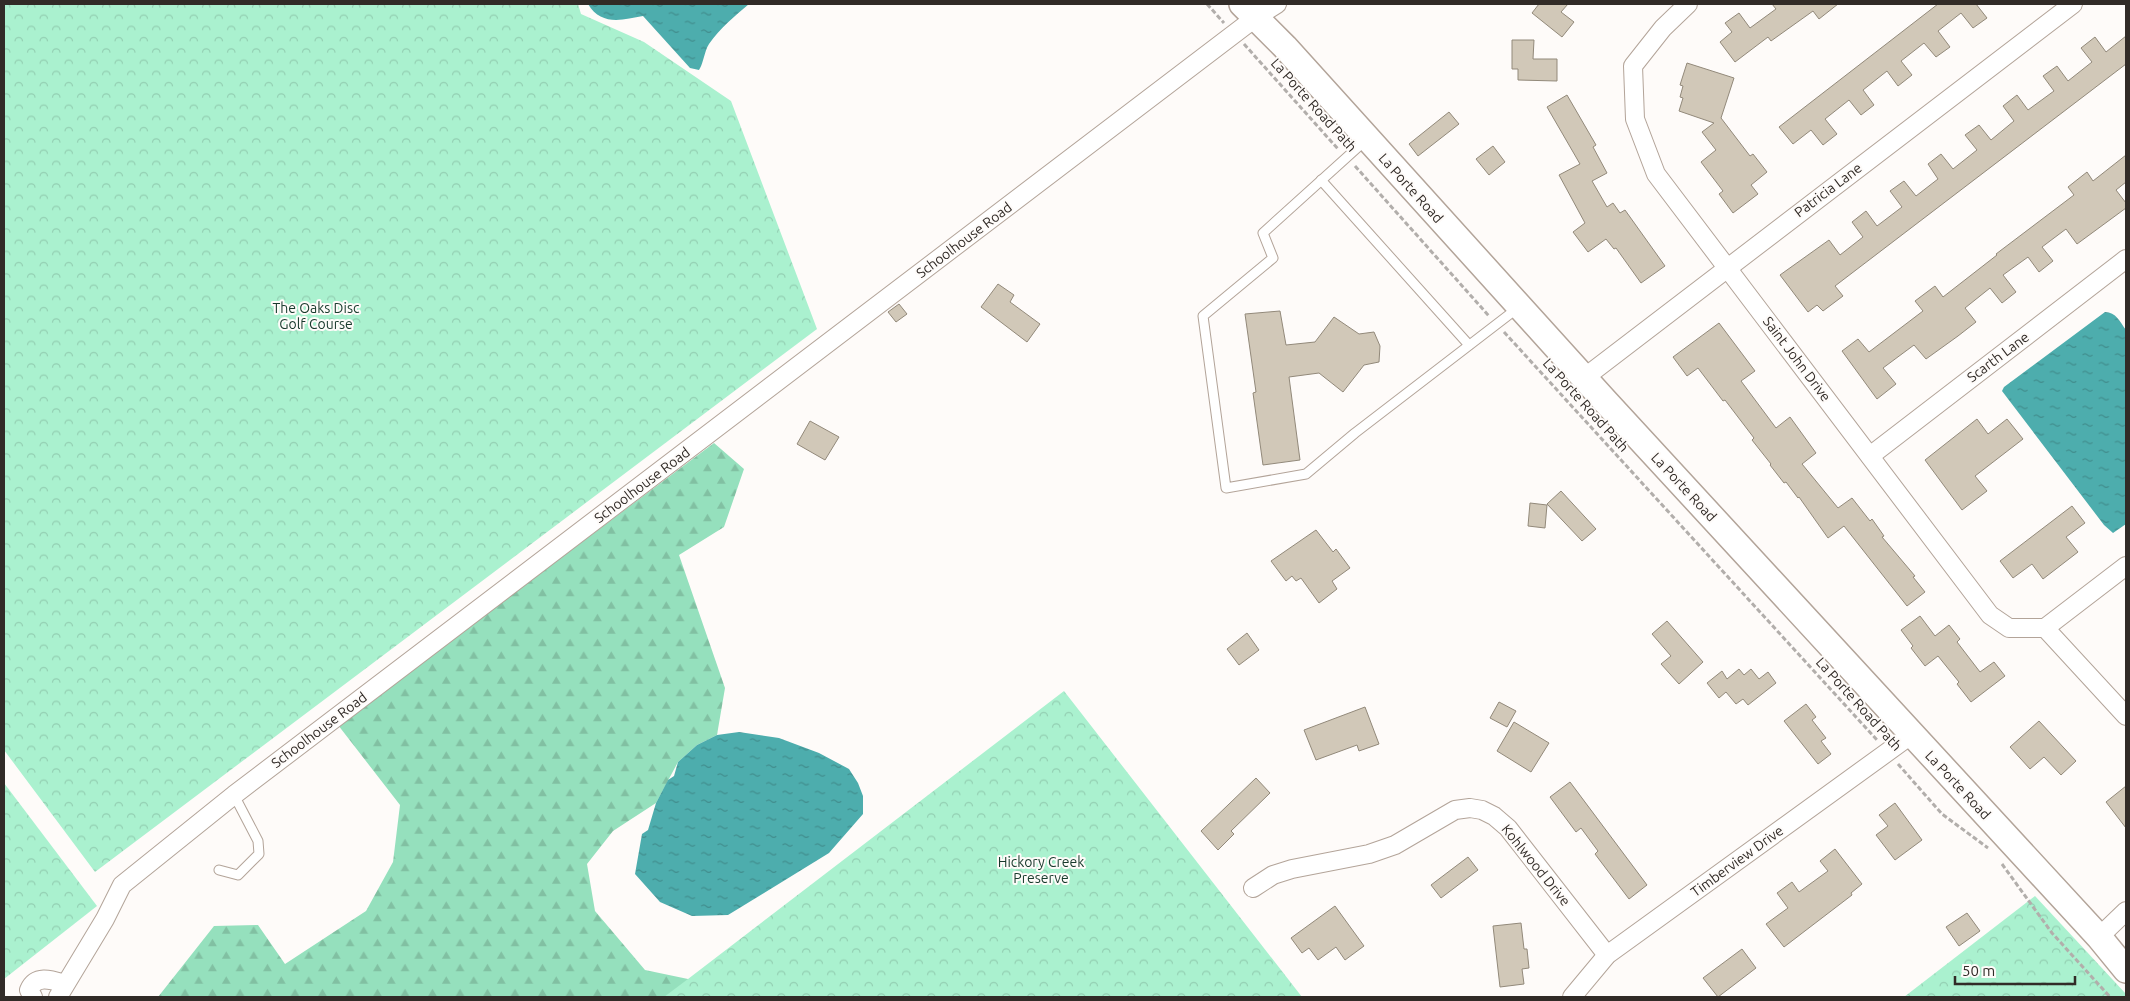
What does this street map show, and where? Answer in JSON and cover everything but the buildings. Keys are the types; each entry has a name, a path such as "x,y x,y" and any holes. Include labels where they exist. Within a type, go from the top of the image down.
{"street":[{"name":"Schoolhouse Road","path":"33,997 29,990 32,984 47,978 61,991 106,919 122,885 234,795 1234,34 1248,11 1277,4"},
{"name":"Saint John Drive","path":"1688,4 1663,28 1633,66 1635,119 1656,174 1990,615 2009,628 2045,628"},
{"name":"Patricia Lane","path":"1584,378 2073,4"},
{"name":"La Porte Road","path":"1248,11 1285,47 1584,378 2126,970"},
{"name":"Scarth Lane","path":"1870,456 2126,259"},
{"path":"2126,566 2045,628 2126,716"},
{"name":"Timberview Drive","path":"1572,997 1607,955 1911,735"},
{"name":"Kohlwood Drive","path":"1253,888 1273,875 1292,869 1369,854 1395,844 1455,810 1476,809 1494,816 1508,828 1607,955"},
{"path":"2098,938 2126,912"}],"lane":[{"path":"1367,138 1263,233 1273,258 1203,316 1226,488 1306,474 1355,433 1519,306"},
{"path":"1321,180 1469,345"},
{"path":"219,870 238,875 259,854 258,841 234,795"}],"path":[{"name":"La Porte Road Path","path":"1207,4 1496,324 1888,752 1942,814 1994,853"},
{"path":"2000,861 2052,933 2110,997"}],"green space":[{"name":"The Oaks Disc Golf Course","path":"4,4 578,4 581,14 644,42 731,101 817,329 95,872 4,750"},
{"path":"714,443 744,469 724,527 679,555 725,688 717,735 697,745 678,762 656,803 613,831 587,864 595,911 645,970 688,979 1302,997 158,997 214,926 258,925 285,964 366,911 393,862 400,805 338,725"},
{"name":"Hickory Creek Preserve","path":"1064,691 1302,997 664,997 688,979"},
{"path":"4,783 97,906 4,979"},
{"path":"2035,896 2126,994 2126,997 1904,997"}],"water":[{"path":"588,4 749,4 713,38 707,47 699,70 690,68 643,16 620,20 606,19 593,11"},
{"path":"2105,312 2115,316 2126,330 2126,524 2113,533 2104,525 2002,391 2004,387"},
{"path":"739,732 779,738 819,753 849,769 858,783 863,796 863,814 829,853 728,915 692,916 660,902 635,874 642,834 648,830 656,803 668,780 674,776 678,762 697,745 717,735"}]}
